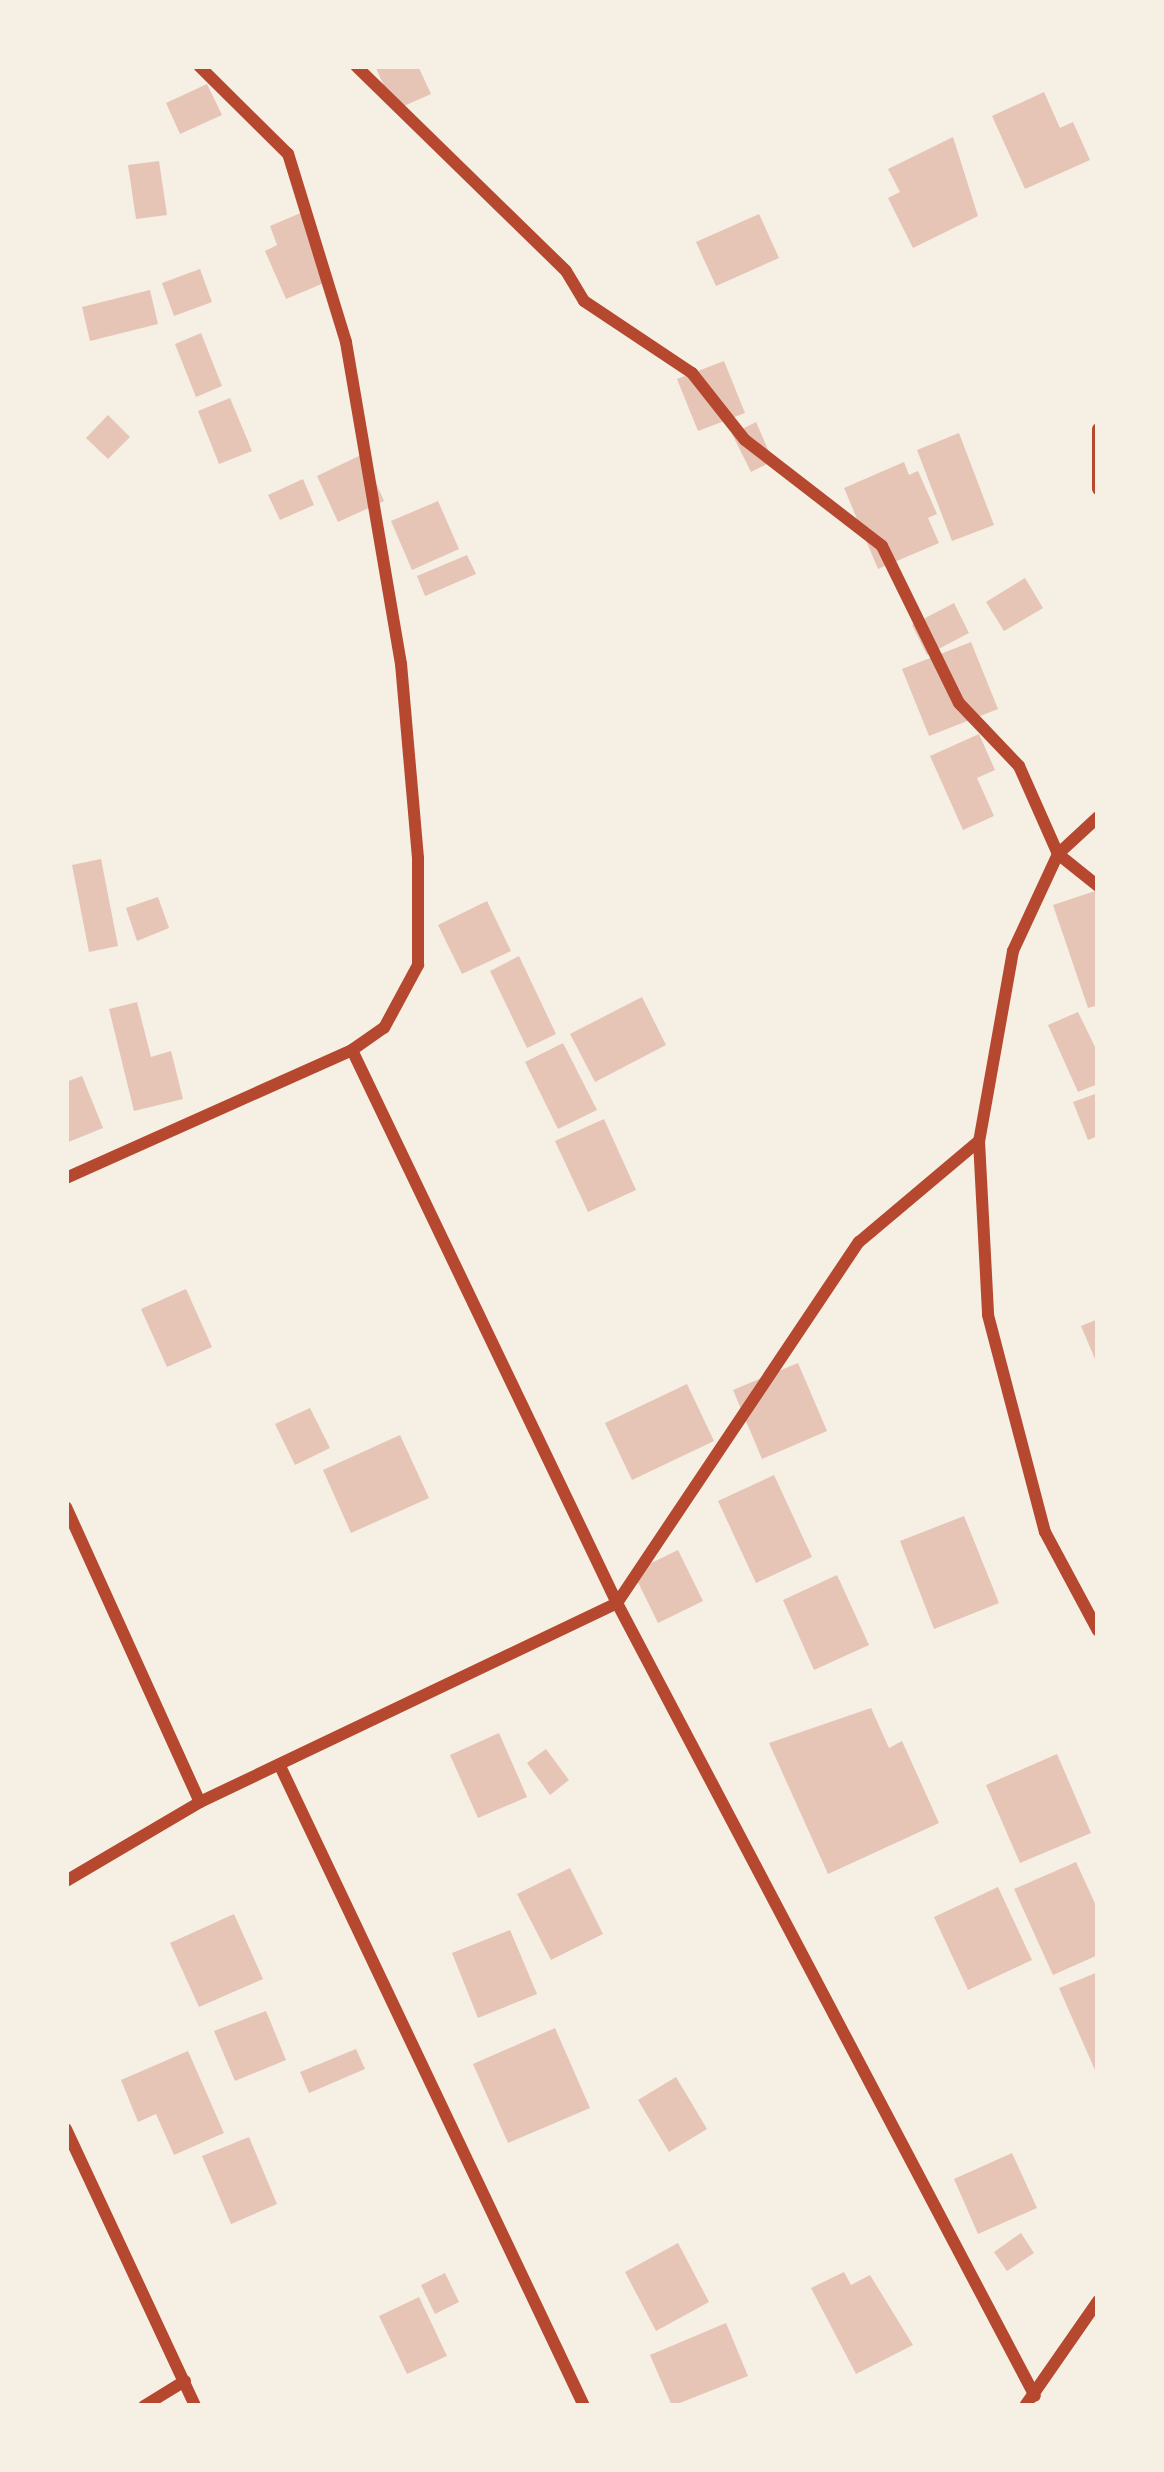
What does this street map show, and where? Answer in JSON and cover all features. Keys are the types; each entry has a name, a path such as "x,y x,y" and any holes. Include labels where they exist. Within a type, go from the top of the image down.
{"street":[{"path":"66,1178 352,1050 385,1028 418,965 418,858 401,664 346,342 288,154 199,66"},
{"path":"356,66 566,271 584,302 692,374 745,440 882,546 959,703 1019,766 1058,854 1098,886"},
{"path":"1098,429 1098,489"},
{"path":"1098,817 1058,854 1013,951 979,1141 988,1316 1045,1532 1098,1631"},
{"path":"352,1050 617,1603 1030,2401 1098,2301"},
{"path":"66,1881 200,1802 617,1603 859,1242 979,1141"},
{"path":"66,1508 200,1802"},
{"path":"280,1766 584,2406"},
{"path":"66,2129 195,2406"},
{"path":"144,2406 184,2381"}],"building":[{"path":"375,66 418,66 431,94 395,110"},
{"path":"207,84 222,115 180,134 166,103"},
{"path":"1044,92 1060,128 1073,122 1090,160 1025,189 992,116"},
{"path":"953,137 978,216 913,248 888,198 900,192 888,169"},
{"path":"159,161 167,215 136,219 128,165"},
{"path":"303,212 331,280 286,299 265,251 277,245 270,226"},
{"path":"759,214 779,258 716,286 696,242"},
{"path":"200,269 212,302 174,316 162,283"},
{"path":"150,290 158,324 90,341 82,307"},
{"path":"201,333 222,386 196,397 175,344"},
{"path":"724,361 745,413 698,431 677,379"},
{"path":"230,398 252,451 219,464 198,411"},
{"path":"108,415 130,437 108,459 86,438"},
{"path":"756,422 773,461 751,472 732,434"},
{"path":"959,433 994,525 952,541 917,450"},
{"path":"363,454 384,501 338,522 317,476"},
{"path":"904,462 909,475 918,471 937,514 928,518 939,543 878,569 844,488"},
{"path":"303,479 314,505 280,520 268,495"},
{"path":"438,501 459,549 412,570 391,521"},
{"path":"467,555 476,574 425,596 417,576"},
{"path":"1025,578 1043,608 1004,631 986,602"},
{"path":"954,603 969,633 927,655 912,625"},
{"path":"971,642 998,709 929,736 902,669"},
{"path":"979,734 995,770 977,778 994,816 963,830 930,756"},
{"path":"101,859 118,946 89,952 72,865"},
{"path":"1098,890 1098,1005 1088,1008 1053,905"},
{"path":"158,897 169,928 137,941 126,908"},
{"path":"487,901 511,951 462,974 438,925"},
{"path":"519,956 556,1034 527,1048 490,971"},
{"path":"642,997 666,1045 595,1082 570,1034"},
{"path":"137,1002 151,1057 171,1051 183,1099 134,1111 109,1009"},
{"path":"1078,1012 1098,1053 1098,1084 1078,1092 1048,1025"},
{"path":"563,1043 597,1110 558,1129 525,1062"},
{"path":"82,1076 103,1128 66,1143 66,1082"},
{"path":"1098,1093 1098,1136 1088,1140 1073,1102"},
{"path":"604,1119 636,1190 588,1212 555,1141"},
{"path":"186,1289 212,1347 167,1367 141,1309"},
{"path":"1098,1319 1098,1366 1081,1326"},
{"path":"798,1363 827,1431 762,1459 733,1390"},
{"path":"687,1384 714,1441 632,1480 605,1423"},
{"path":"310,1408 330,1448 295,1465 275,1424"},
{"path":"400,1435 429,1498 351,1533 323,1470"},
{"path":"774,1475 812,1557 756,1583 718,1501"},
{"path":"964,1516 999,1603 934,1629 900,1541"},
{"path":"678,1550 703,1601 658,1623 633,1572"},
{"path":"837,1575 869,1645 814,1670 783,1600"},
{"path":"871,1708 889,1748 902,1741 939,1823 828,1874 769,1743"},
{"path":"499,1733 527,1797 478,1818 450,1755"},
{"path":"546,1749 569,1780 550,1795 527,1763"},
{"path":"1057,1754 1091,1833 1020,1863 986,1785"},
{"path":"1076,1862 1098,1910 1098,1955 1053,1975 1014,1889"},
{"path":"570,1868 603,1934 551,1960 517,1894"},
{"path":"998,1887 1032,1960 968,1990 934,1917"},
{"path":"234,1914 263,1979 199,2007 170,1943"},
{"path":"510,1930 537,1994 478,2018 452,1953"},
{"path":"1098,1972 1098,2077 1059,1988"},
{"path":"266,2011 286,2060 235,2081 214,2031"},
{"path":"555,2028 590,2108 508,2143 473,2064"},
{"path":"356,2049 365,2069 309,2093 300,2072"},
{"path":"188,2051 224,2133 174,2155 156,2114 138,2122 121,2080"},
{"path":"676,2077 707,2129 669,2152 638,2100"},
{"path":"249,2137 277,2204 231,2224 202,2156"},
{"path":"1012,2153 1037,2208 978,2234 954,2179"},
{"path":"1021,2233 1034,2253 1007,2271 994,2252"},
{"path":"678,2243 709,2302 656,2331 625,2272"},
{"path":"844,2272 851,2285 870,2275 913,2345 856,2374 811,2288"},
{"path":"445,2273 459,2302 435,2314 421,2285"},
{"path":"419,2297 447,2356 407,2374 379,2316"},
{"path":"726,2323 748,2376 672,2406 650,2355"}]}
